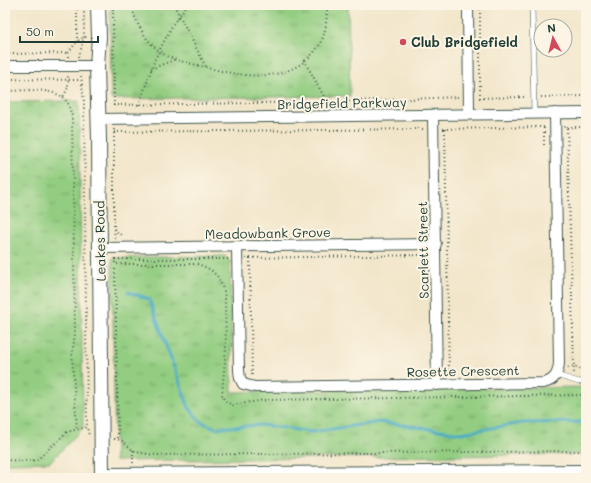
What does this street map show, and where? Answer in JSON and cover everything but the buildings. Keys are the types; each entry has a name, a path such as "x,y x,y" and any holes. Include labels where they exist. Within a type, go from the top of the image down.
{"street":[{"name":"Leakes Road","path":"98,5 99,37 97,66 99,119 102,477"},
{"path":"468,5 469,114"},
{"path":"5,66 97,66"},
{"name":"Bridgefield Parkway","path":"99,119 586,113"},
{"path":"555,114 559,363 556,376"},
{"name":"Scarlett Street","path":"433,115 437,385"},
{"name":"Meadowbank Grove","path":"100,248 436,244"},
{"path":"237,246 239,371 243,384 253,386"},
{"name":"Rosette Crescent","path":"253,386 544,383 552,380 556,376"},
{"path":"102,477 388,476 586,472"}],"lane":[{"path":"532,5 534,114"},
{"path":"556,376 579,382 586,381"}],"path":[{"path":"76,5 77,42"},
{"path":"84,5 84,37 80,57 80,66 84,101 87,427 89,439 118,439 122,440 133,450 144,454 156,455 586,451"},
{"path":"113,5 115,264 198,264 212,270 218,277 224,291 225,299 226,347 222,396 226,402 233,405 265,400 586,395"},
{"path":"132,5 133,13 143,33 159,51 176,59 242,75 273,75 294,69 321,43 326,21 327,5"},
{"path":"174,5 206,67"},
{"path":"139,105 151,69 159,51 173,24 187,5"},
{"path":"480,5 480,98"},
{"path":"68,66 68,53 77,42 84,37 114,37"},
{"path":"5,54 68,53"},
{"path":"151,69 176,59"},
{"path":"304,60 327,102"},
{"path":"5,79 81,80"},
{"path":"63,97 68,88"},
{"path":"5,91 46,90 56,92 68,103 72,116 75,333 72,356 77,430"},
{"path":"114,105 327,102 469,97 586,96"},
{"path":"114,132 544,127"},
{"path":"567,127 586,127"},
{"path":"445,129 449,374"},
{"path":"114,229 124,238"},
{"path":"115,259 424,255 424,244"},
{"path":"250,258 253,386"},
{"path":"115,269 118,439"},
{"path":"574,366 586,368"},
{"path":"5,460 37,460 67,432 87,427"}],"green space":[{"path":"110,5 348,5 350,96 111,99"},
{"path":"79,101 83,428 50,462 5,463 5,102"},
{"path":"225,256 230,261 232,392 586,387 586,454 115,461 112,258"}],"waterway":[{"path":"128,292 149,299 189,408 201,422 216,428 262,425 311,432 380,422 461,433 522,423 586,422"}],"place":[{"name":"Club Bridgefield","path":"403,42"}]}
